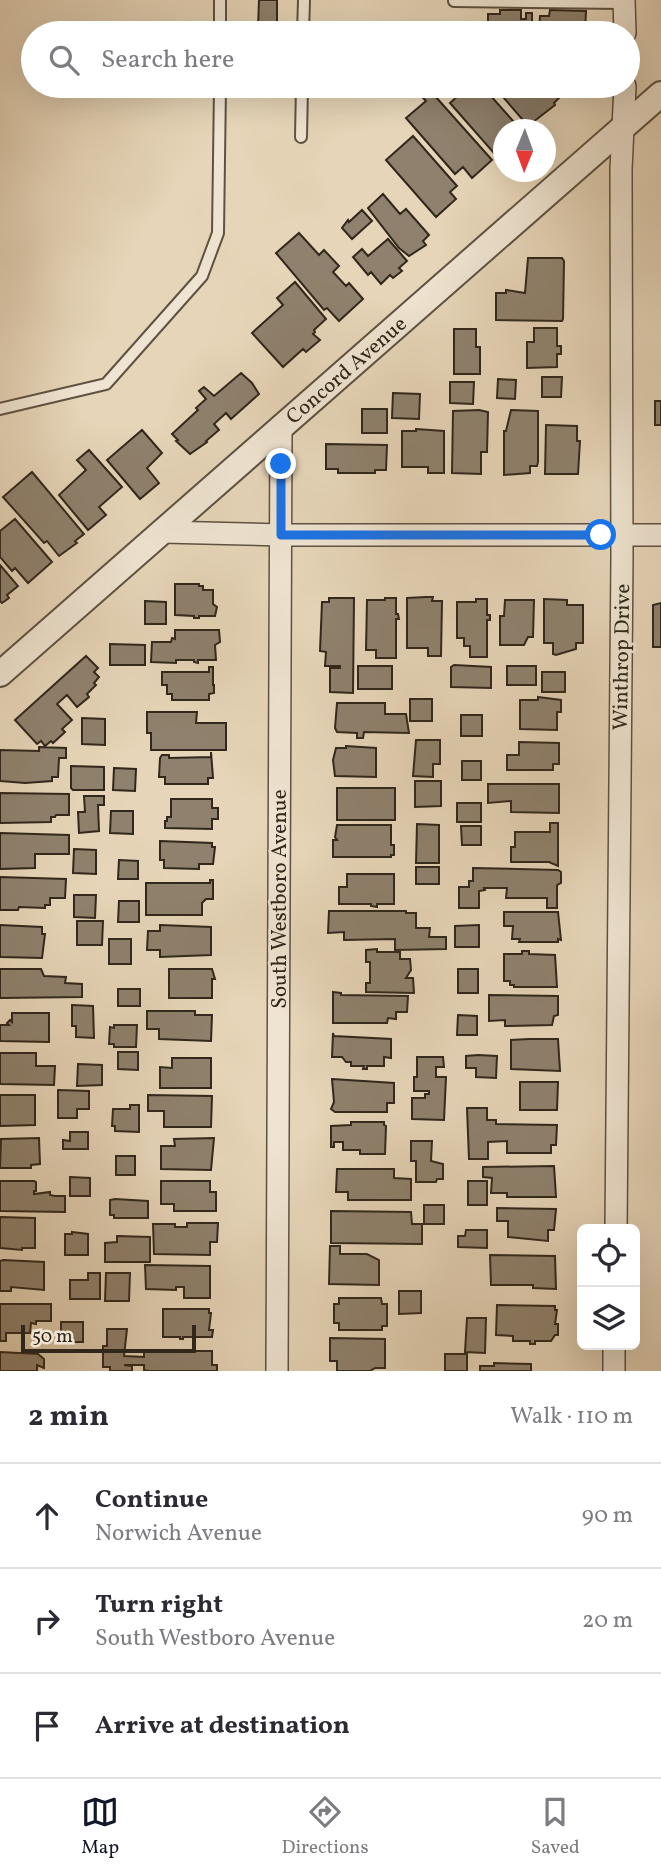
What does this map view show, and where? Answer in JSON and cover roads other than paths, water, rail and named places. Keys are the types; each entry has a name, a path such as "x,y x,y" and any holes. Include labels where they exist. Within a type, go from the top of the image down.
{"street":[{"path":"624,2 625,21"},
{"name":"Concord Avenue","path":"0,674 661,94"},
{"name":"Winthrop Drive","path":"615,1224 621,169 625,98"},
{"name":"South Westboro Avenue","path":"277,1371 281,426"},
{"path":"163,532 661,536"},
{"path":"614,1350 614,1371"}],"lane":[{"path":"220,0 220,21"},
{"path":"303,21 304,0"},
{"path":"454,1 624,2"},
{"path":"0,409 106,384 202,276 219,233 220,98"},
{"path":"301,137 302,98"}]}
